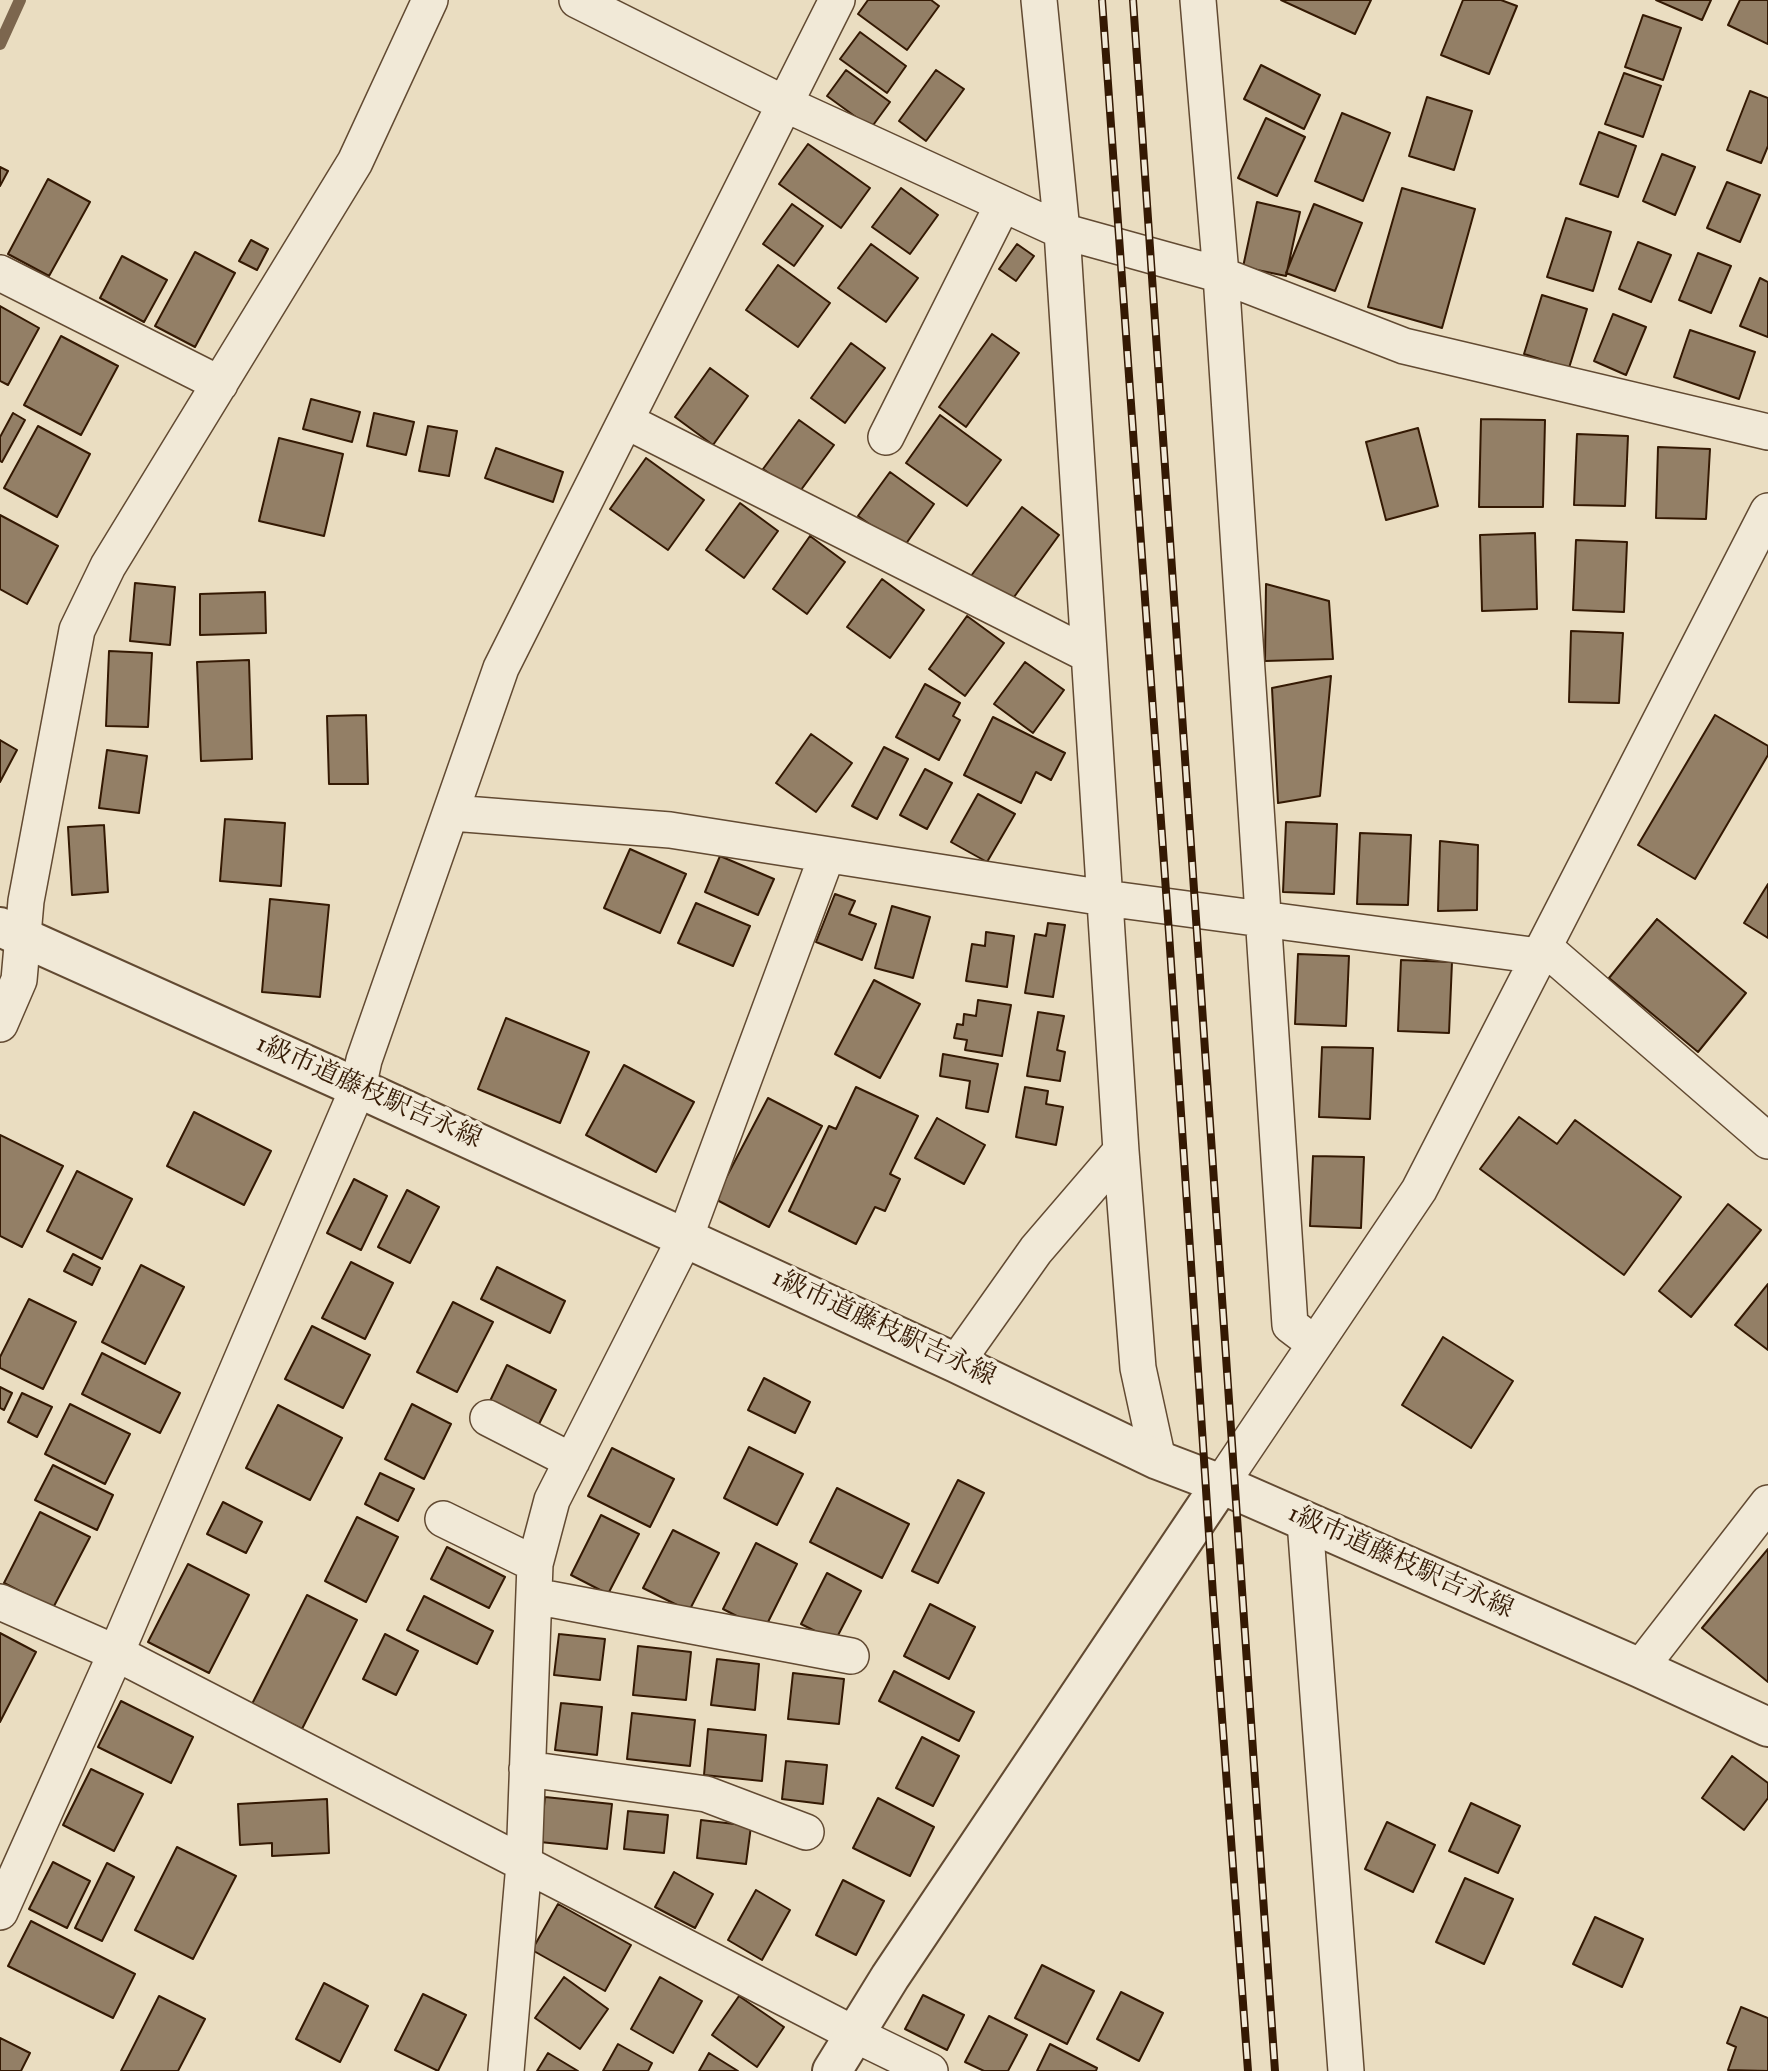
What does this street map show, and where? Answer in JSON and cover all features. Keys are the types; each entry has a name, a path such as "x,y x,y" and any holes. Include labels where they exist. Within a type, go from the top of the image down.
{"street":[{"path":"0,1024 19,980 11,933 26,901 77,630 108,566 355,162 430,0"},
{"path":"578,0 785,104 1062,231 1221,275 1404,346 1768,432"},
{"path":"0,1912 116,1653 358,1088 364,1060 501,668 837,0"},
{"path":"1039,0 1062,231 1121,1151 1138,1368 1158,1460"},
{"path":"1198,0 1221,275 1290,1325 1315,1344"},
{"path":"1201,45 1224,0"},
{"path":"886,437 1003,204"},
{"path":"0,273 220,384"},
{"path":"626,421 1089,656"},
{"path":"832,2071 890,1977 1419,1189 1768,511"},
{"path":"452,813 670,830 1105,898 1541,952 1768,1141"},
{"path":"506,2071 524,1864 535,1580 552,1500 685,1238 827,855"},
{"name":"1級市道藤枝駅吉永線","path":"11,933 685,1238 1158,1460 1305,1521 1768,1727"},
{"path":"956,1363 1036,1250 1121,1151"},
{"path":"488,1419 572,1461"},
{"path":"1640,1668 1768,1503"},
{"path":"443,1519 535,1580 851,1656"},
{"path":"1305,1521 1346,2071"},
{"path":"0,1602 116,1653 930,2071"},
{"path":"527,1769 706,1794 806,1832"}],"building":[{"path":"868,0 931,0 939,6 907,50 858,14"},
{"path":"1281,0 1371,0 1355,34"},
{"path":"1463,0 1501,0 1517,6 1489,74 1441,55"},
{"path":"1656,0 1711,0 1702,20"},
{"path":"1740,0 1768,0 1768,44 1728,25"},
{"path":"1643,15 1681,28 1663,80 1625,67"},
{"path":"860,32 906,66 887,93 840,59"},
{"path":"1261,65 1320,95 1304,129 1244,99"},
{"path":"846,70 890,102 871,128 827,96"},
{"path":"936,70 964,89 926,141 899,121"},
{"path":"1624,73 1661,86 1643,137 1605,124"},
{"path":"1750,91 1768,98 1768,146 1761,163 1727,150"},
{"path":"1427,97 1472,111 1454,170 1409,156"},
{"path":"1342,113 1390,133 1363,201 1315,181"},
{"path":"1266,118 1305,137 1277,196 1238,178"},
{"path":"1599,132 1636,146 1618,197 1580,184"},
{"path":"808,144 870,188 841,228 779,184"},
{"path":"1662,154 1695,167 1675,215 1643,201"},
{"path":"0,167 8,171 0,186"},
{"path":"48,179 90,202 49,276 8,254"},
{"path":"1727,182 1760,195 1740,242 1707,228"},
{"path":"901,188 938,215 910,254 872,227"},
{"path":"1402,188 1475,209 1442,328 1368,307"},
{"path":"1257,202 1300,212 1286,276 1243,267"},
{"path":"792,204 823,226 794,266 763,244"},
{"path":"1314,204 1362,223 1335,291 1286,273"},
{"path":"1566,218 1611,232 1593,291 1547,277"},
{"path":"251,240 268,249 257,270 239,261"},
{"path":"1638,242 1671,255 1651,302 1619,289"},
{"path":"871,244 918,278 886,322 838,288"},
{"path":"1017,244 1034,256 1016,281 999,269"},
{"path":"195,252 235,273 195,347 155,326"},
{"path":"1698,253 1731,266 1711,313 1679,300"},
{"path":"122,256 167,280 144,322 100,298"},
{"path":"778,265 830,303 798,347 746,310"},
{"path":"1760,278 1768,282 1768,337 1740,326"},
{"path":"1542,295 1587,309 1569,368 1524,354"},
{"path":"0,306 39,328 8,385 0,381"},
{"path":"1613,314 1646,327 1626,375 1594,361"},
{"path":"1690,330 1755,352 1739,399 1674,377"},
{"path":"992,334 1019,353 966,427 939,407"},
{"path":"61,336 118,366 81,435 24,405"},
{"path":"851,343 885,368 845,423 811,398"},
{"path":"710,368 748,396 713,445 675,417"},
{"path":"311,399 360,412 352,442 303,429"},
{"path":"13,413 25,420 2,462 0,437"},
{"path":"374,413 414,422 406,455 367,446"},
{"path":"940,415 1001,460 967,506 906,463"},
{"path":"1481,419 1545,420 1543,507 1479,507"},
{"path":"799,420 834,445 798,494 763,469"},
{"path":"38,426 90,454 57,517 4,488"},
{"path":"428,426 457,431 449,476 419,471"},
{"path":"1418,428 1438,506 1386,520 1366,442"},
{"path":"1577,434 1628,436 1625,506 1574,505"},
{"path":"279,438 343,454 324,536 259,521"},
{"path":"1658,447 1710,449 1706,519 1656,518"},
{"path":"496,448 563,472 553,502 485,478"},
{"path":"646,458 704,500 668,550 610,509"},
{"path":"890,472 934,504 903,548 858,516"},
{"path":"740,503 778,531 744,578 706,550"},
{"path":"1022,507 1059,535 1009,604 971,576"},
{"path":"0,515 58,546 27,604 0,589"},
{"path":"1535,533 1537,609 1482,611 1480,535"},
{"path":"810,536 845,562 807,614 773,589"},
{"path":"1576,540 1627,542 1624,612 1573,610"},
{"path":"882,579 924,610 890,658 847,627"},
{"path":"135,583 175,587 170,645 130,641"},
{"path":"1266,584 1329,601 1333,659 1265,661"},
{"path":"265,592 266,633 200,635 200,594"},
{"path":"967,616 1004,643 965,696 929,669"},
{"path":"1571,631 1623,633 1619,703 1569,702"},
{"path":"109,651 152,653 148,727 106,726"},
{"path":"249,660 252,759 201,761 197,662"},
{"path":"1025,662 1064,690 1033,733 994,704"},
{"path":"1331,676 1320,796 1278,803 1272,688"},
{"path":"925,684 960,703 953,716 960,720 939,760 896,737"},
{"path":"366,715 368,784 329,784 327,716"},
{"path":"1715,715 1768,746 1768,755 1695,879 1638,845"},
{"path":"993,717 1065,753 1051,780 1036,772 1021,803 964,775"},
{"path":"811,734 852,763 816,812 776,783"},
{"path":"0,740 17,750 0,782"},
{"path":"884,747 908,759 877,819 852,806"},
{"path":"107,750 147,756 139,813 99,808"},
{"path":"925,769 952,783 927,829 900,815"},
{"path":"978,794 1015,814 987,862 951,842"},
{"path":"225,819 285,823 281,886 220,881"},
{"path":"1286,822 1337,824 1334,894 1283,892"},
{"path":"104,825 108,892 72,895 68,827"},
{"path":"1360,833 1411,835 1408,905 1357,904"},
{"path":"1440,841 1478,845 1477,910 1438,911"},
{"path":"630,849 686,874 660,933 604,908"},
{"path":"720,856 774,879 758,915 705,892"},
{"path":"1768,884 1768,938 1744,923"},
{"path":"835,894 855,901 849,914 876,924 862,960 816,942"},
{"path":"270,899 329,905 320,997 262,992"},
{"path":"696,903 750,926 733,966 678,943"},
{"path":"892,906 930,917 913,978 875,968"},
{"path":"1657,919 1746,993 1698,1052 1609,978"},
{"path":"1048,923 1065,925 1053,997 1025,993 1035,934 1046,936"},
{"path":"986,932 1014,936 1007,987 966,981 972,944 985,946"},
{"path":"1298,954 1349,956 1346,1026 1295,1024"},
{"path":"1401,960 1452,962 1449,1033 1398,1031"},
{"path":"874,980 920,1004 880,1078 835,1054"},
{"path":"978,1000 1011,1005 1002,1056 965,1050 967,1040 954,1038 957,1024 963,1025 964,1014 976,1016"},
{"path":"1038,1012 1064,1016 1057,1050 1065,1052 1060,1081 1027,1076"},
{"path":"506,1018 589,1052 560,1123 478,1089"},
{"path":"1322,1047 1373,1048 1370,1119 1319,1117"},
{"path":"943,1054 998,1064 988,1112 966,1108 970,1081 940,1076"},
{"path":"624,1065 694,1102 656,1172 586,1135"},
{"path":"856,1087 918,1116 890,1174 900,1179 885,1211 875,1207 856,1244 789,1211 829,1126 836,1129"},
{"path":"1025,1087 1048,1091 1046,1104 1063,1107 1056,1145 1016,1137"},
{"path":"768,1098 822,1126 769,1227 715,1199"},
{"path":"194,1112 271,1151 244,1205 167,1166"},
{"path":"1519,1117 1557,1144 1575,1120 1681,1197 1624,1275 1480,1169"},
{"path":"937,1118 985,1145 964,1184 915,1158"},
{"path":"0,1135 63,1166 22,1247 0,1236"},
{"path":"1313,1156 1364,1157 1361,1228 1310,1226"},
{"path":"77,1171 132,1199 102,1259 47,1231"},
{"path":"354,1179 387,1196 361,1250 327,1233"},
{"path":"407,1190 439,1207 410,1263 378,1247"},
{"path":"1728,1204 1761,1230 1691,1317 1659,1291"},
{"path":"73,1254 100,1268 92,1285 64,1271"},
{"path":"351,1262 393,1283 365,1339 322,1318"},
{"path":"141,1265 184,1287 145,1364 102,1342"},
{"path":"497,1267 565,1301 550,1333 481,1299"},
{"path":"1768,1284 1768,1350 1735,1325"},
{"path":"29,1299 76,1322 43,1389 0,1368 0,1357"},
{"path":"453,1302 493,1322 457,1392 417,1372"},
{"path":"312,1326 370,1355 343,1408 285,1379"},
{"path":"1443,1337 1513,1381 1471,1448 1402,1405"},
{"path":"102,1353 180,1393 160,1433 82,1394"},
{"path":"507,1365 556,1390 538,1426 490,1401"},
{"path":"764,1378 810,1402 795,1433 748,1410"},
{"path":"0,1387 12,1393 4,1410 0,1408"},
{"path":"22,1393 52,1407 37,1437 8,1422"},
{"path":"70,1404 130,1434 105,1484 45,1454"},
{"path":"412,1404 451,1424 424,1479 385,1459"},
{"path":"278,1405 342,1438 310,1500 246,1468"},
{"path":"749,1447 803,1474 777,1525 724,1498"},
{"path":"612,1448 674,1479 650,1527 588,1496"},
{"path":"53,1465 113,1495 97,1530 35,1500"},
{"path":"380,1473 414,1489 398,1521 365,1504"},
{"path":"958,1480 984,1493 938,1583 912,1571"},
{"path":"837,1488 909,1524 882,1578 810,1542"},
{"path":"223,1502 262,1522 246,1553 207,1534"},
{"path":"40,1512 90,1537 53,1608 4,1583"},
{"path":"601,1515 639,1534 608,1594 571,1575"},
{"path":"357,1517 398,1537 366,1602 325,1581"},
{"path":"673,1530 719,1553 689,1611 643,1588"},
{"path":"756,1543 797,1564 764,1630 723,1609"},
{"path":"447,1547 505,1577 489,1608 431,1579"},
{"path":"1768,1549 1768,1682 1702,1628"},
{"path":"188,1564 249,1595 209,1673 148,1642"},
{"path":"827,1573 861,1591 835,1641 801,1624"},
{"path":"307,1595 357,1620 302,1729 252,1704"},
{"path":"424,1596 493,1631 477,1664 407,1630"},
{"path":"930,1604 975,1627 949,1679 904,1656"},
{"path":"0,1633 36,1652 0,1722"},
{"path":"385,1634 418,1651 396,1695 363,1679"},
{"path":"559,1634 605,1639 600,1680 554,1675"},
{"path":"638,1646 691,1652 686,1700 633,1695"},
{"path":"717,1659 759,1664 755,1710 711,1705"},
{"path":"894,1671 974,1712 959,1741 879,1701"},
{"path":"793,1673 844,1679 839,1724 788,1719"},
{"path":"121,1701 193,1737 171,1783 98,1747"},
{"path":"561,1703 602,1707 597,1755 555,1750"},
{"path":"632,1713 695,1720 690,1766 627,1759"},
{"path":"708,1729 766,1735 762,1781 704,1775"},
{"path":"922,1737 959,1756 933,1806 896,1788"},
{"path":"1732,1756 1768,1783 1768,1798 1744,1830 1702,1798"},
{"path":"786,1761 827,1765 823,1804 782,1799"},
{"path":"91,1769 143,1794 114,1851 63,1825"},
{"path":"545,1797 612,1804 607,1849 540,1842"},
{"path":"878,1798 934,1827 910,1876 853,1848"},
{"path":"327,1799 329,1853 272,1856 272,1843 240,1845 238,1804"},
{"path":"1471,1803 1520,1826 1498,1873 1449,1851"},
{"path":"628,1811 668,1815 664,1853 624,1849"},
{"path":"701,1820 751,1826 746,1864 697,1858"},
{"path":"1387,1822 1435,1845 1413,1892 1365,1869"},
{"path":"177,1847 236,1876 193,1959 135,1930"},
{"path":"53,1862 90,1881 67,1928 29,1909"},
{"path":"107,1863 134,1877 102,1941 75,1928"},
{"path":"674,1872 713,1894 695,1928 655,1907"},
{"path":"1465,1878 1513,1899 1484,1964 1436,1942"},
{"path":"843,1880 884,1901 856,1955 816,1935"},
{"path":"756,1890 790,1910 762,1960 728,1940"},
{"path":"558,1904 631,1945 605,1991 532,1950"},
{"path":"1595,1917 1643,1939 1622,1987 1573,1964"},
{"path":"31,1921 135,1974 113,2018 8,1966"},
{"path":"1042,1965 1094,1991 1067,2044 1015,2018"},
{"path":"564,1977 608,2009 580,2049 535,2018"},
{"path":"660,1977 702,2001 673,2053 631,2029"},
{"path":"324,1983 368,2006 340,2062 296,2039"},
{"path":"1121,1992 1163,2013 1139,2061 1097,2039"},
{"path":"423,1994 466,2015 438,2071 395,2050"},
{"path":"923,1995 964,2015 947,2050 905,2029"},
{"path":"159,1996 205,2019 178,2071 121,2071"},
{"path":"739,1996 784,2027 757,2067 712,2035"},
{"path":"1741,2007 1768,2018 1768,2071 1728,2070 1736,2047 1727,2043"},
{"path":"989,2016 1027,2035 1008,2071 984,2071 965,2062"},
{"path":"0,2038 30,2053 21,2071 0,2071"},
{"path":"618,2044 652,2063 648,2071 603,2071"},
{"path":"1050,2044 1097,2068 1096,2071 1037,2071"},
{"path":"548,2053 578,2071 537,2071"},
{"path":"709,2053 738,2071 699,2071"}],"waterway":[{"path":"0,44 20,0"}],"railway":[{"path":"1102,0 1248,2071"},
{"path":"1133,0 1275,2071"}]}
